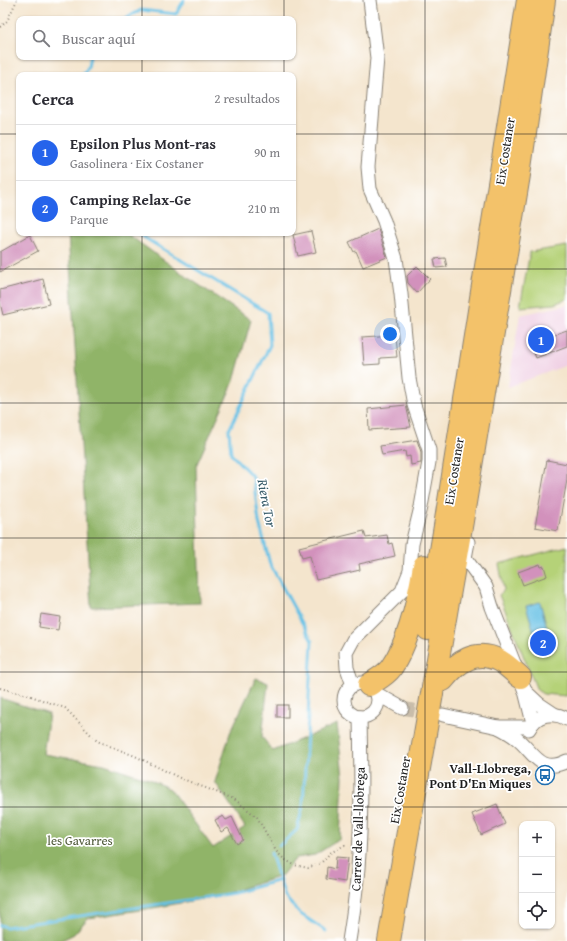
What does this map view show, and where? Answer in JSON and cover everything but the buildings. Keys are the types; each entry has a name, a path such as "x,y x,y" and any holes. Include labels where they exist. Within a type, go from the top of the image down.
{"highway":[{"path":"366,688 390,669 402,645 413,616 422,580 484,198 503,94 516,0"},
{"name":"Eix Costaner","path":"374,941 448,512 528,0"},
{"path":"389,941 464,513 518,175 544,0"},
{"path":"403,857 426,772 466,558"},
{"path":"443,680 452,669 462,661 472,657 481,656 490,657 500,661 522,684"}],"street":[{"path":"370,0 377,58 368,167 370,189 384,221 396,259 409,378 414,405 429,450 429,462 421,507 412,544 410,571 402,592 353,640 346,653 347,668 366,688 378,705 375,711 370,715 360,717 349,713 344,705 345,693 348,689 366,688 402,708 375,711"},
{"path":"529,750 526,740 531,725 522,684 492,608 486,587 466,558 527,190 554,0"},
{"path":"522,684 539,704 554,714 567,719"},
{"path":"443,715 498,727 531,725 542,716 554,714"},
{"name":"Carrer de Vall-llobrega","path":"349,941 360,847 360,717"},
{"path":"498,727 516,738 529,750 534,758 542,763 554,765 567,761"}],"path":[{"path":"0,27 7,21 17,0"},
{"path":"0,688 28,695 65,708 97,741 135,756 180,778 234,799 257,817 276,851 284,859 294,865 308,868 322,863 330,853 345,845 360,847"}],"shaded area":[{"path":"567,305 567,365 508,387 520,315"}],"green space":[{"path":"68,236 130,236 251,320 234,381 196,466 200,603 91,607"},
{"path":"567,246 567,299 554,304 520,307 530,252"},
{"path":"567,546 567,696 543,694 537,690 499,595 504,590 499,564"},
{"name":"les Gavarres","path":"256,678 268,683 262,737 273,751 337,724 343,777 340,839 315,855 296,858 281,876 218,896 88,918 74,934 60,941 0,941 0,698 49,714 43,754 104,764 149,779 170,789 213,848 245,827 215,782 230,733"}],"water":[{"path":"540,602 552,645 539,648 526,606"}],"waterway":[{"name":"Riera Tor","path":"130,16 141,10 176,14 184,0"},
{"name":"Riera Tor","path":"85,72 89,60"},
{"name":"Riera Tor","path":"143,236 268,313 270,345 229,430 231,454 253,477 259,522 270,564 312,641 303,806 297,830 279,846"},
{"name":"Riera Tor","path":"271,853 285,897 299,913 326,931"},
{"path":"0,925 6,927 234,893 280,880"}],"tunnel":[{"path":"402,708 435,714"}],"place":[{"name":"Epsilon Plus Mont-ras","path":"541,340"},
{"name":"Camping Relax-Ge","path":"543,643"},
{"name":"Vall-Llobrega, Pont D'En Miques","path":"545,775"}]}
